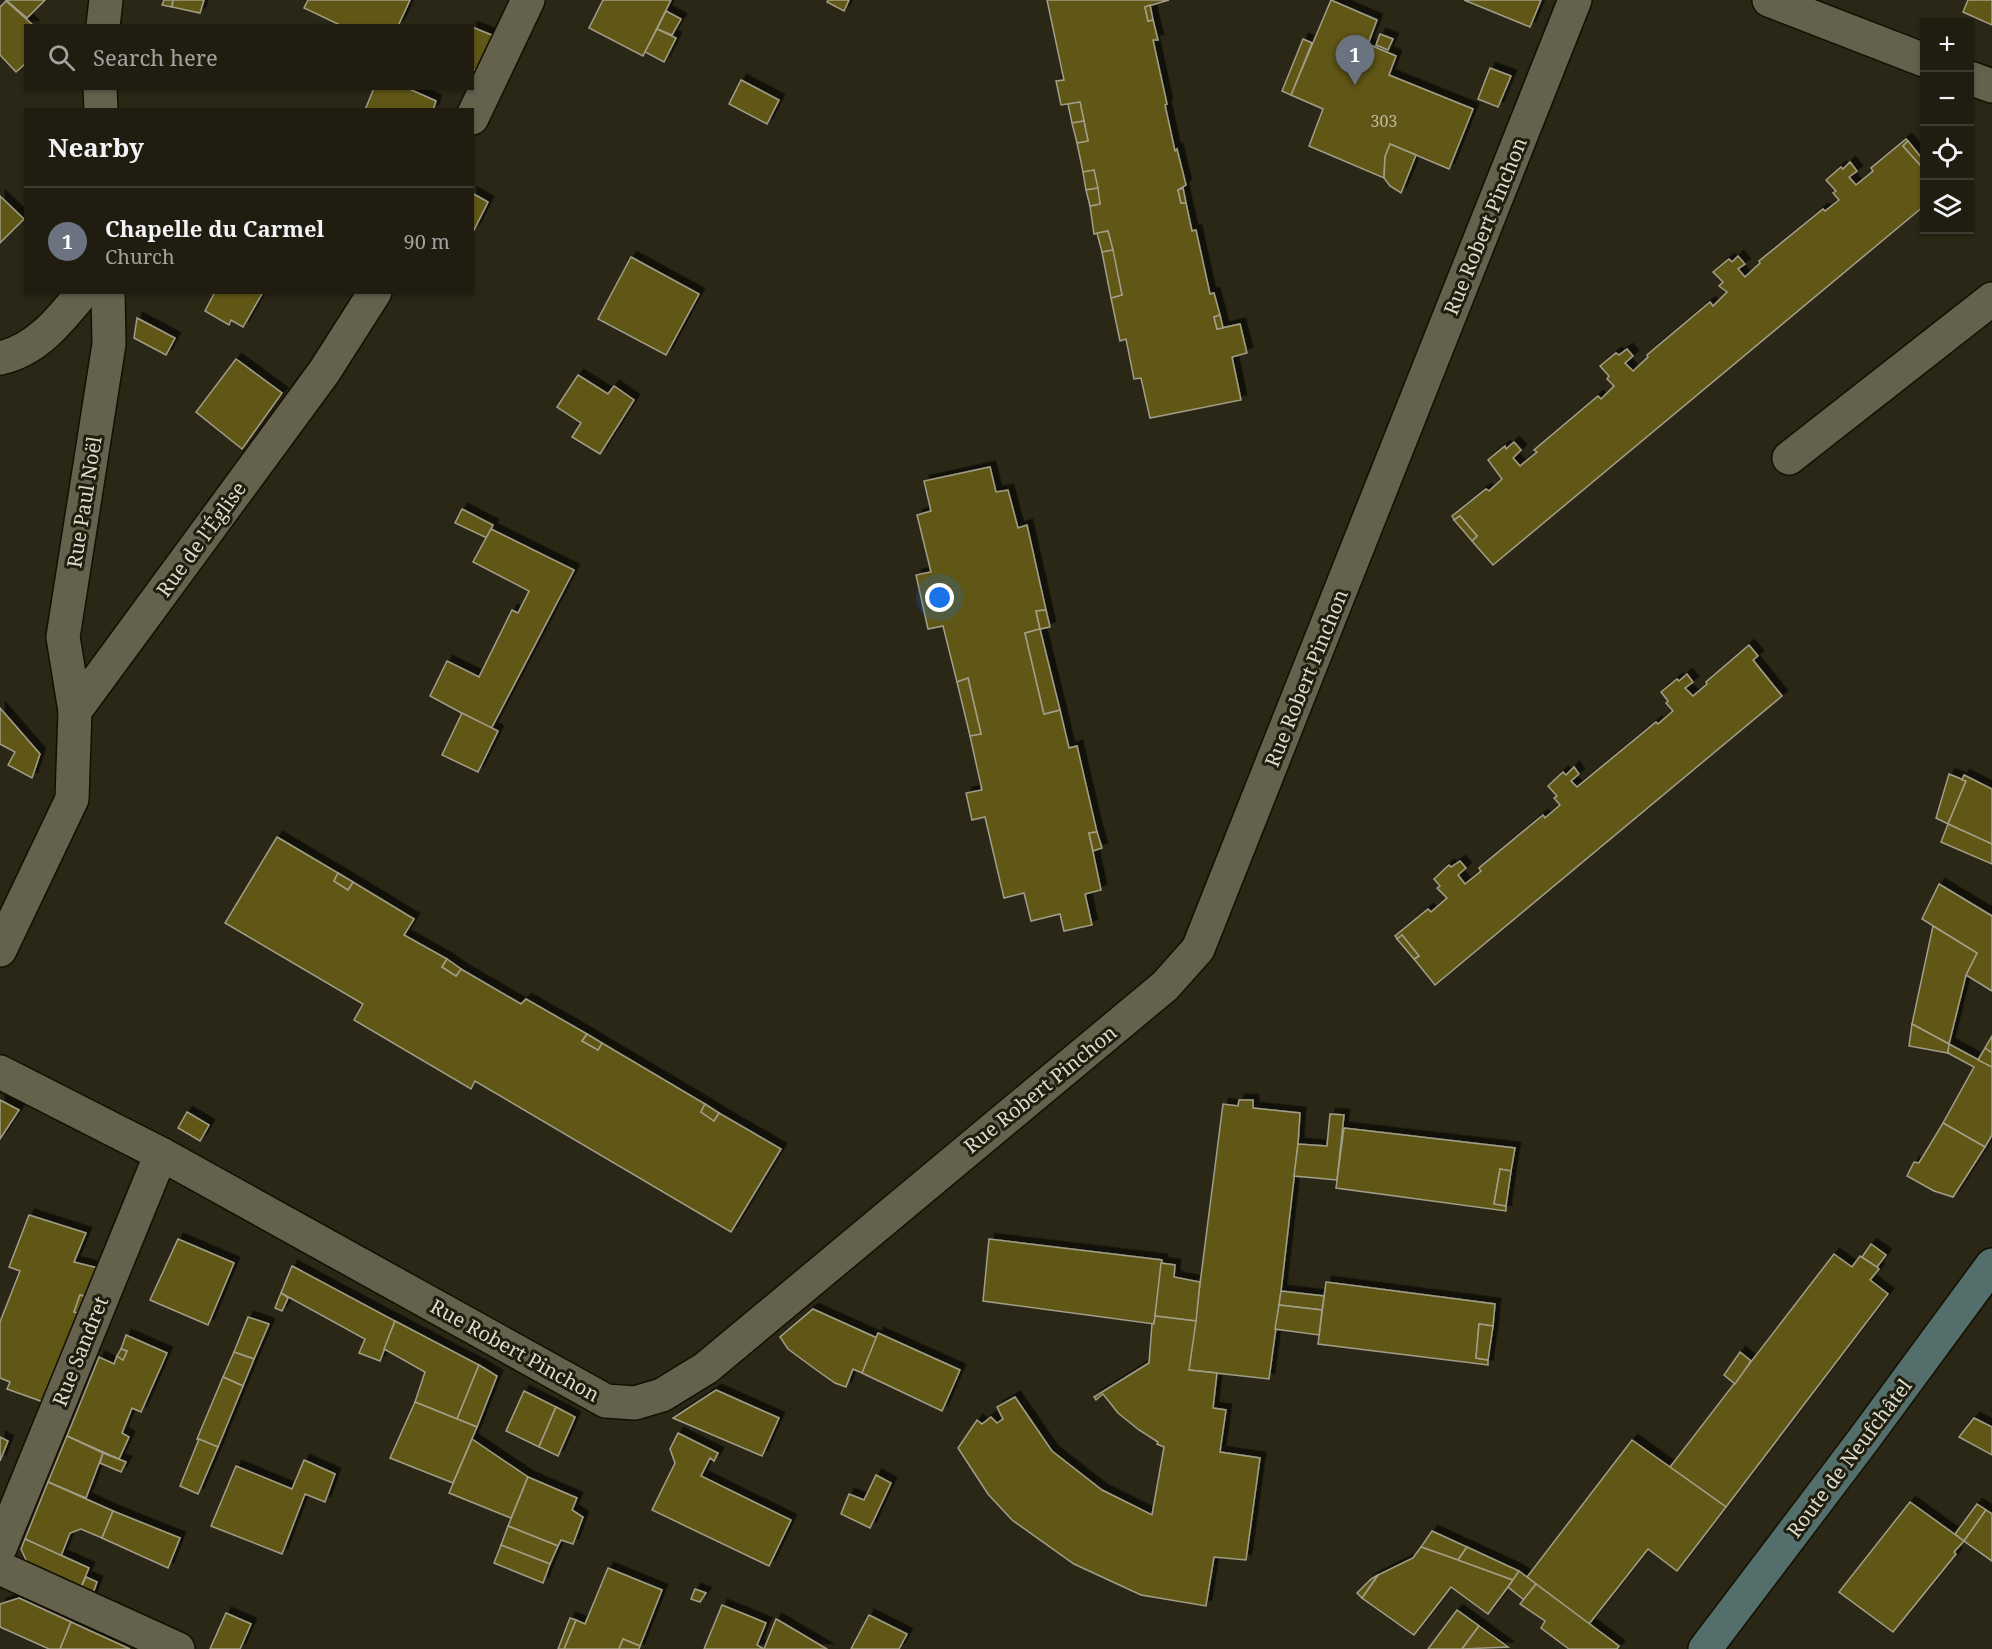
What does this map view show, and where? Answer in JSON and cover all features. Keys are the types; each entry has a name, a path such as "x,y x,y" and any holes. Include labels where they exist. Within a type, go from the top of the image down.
{"main road":[{"name":"Route de Neufchâtel","path":"1705,1649 1992,1265"}],"street":[{"path":"103,24 106,0"},
{"path":"474,114 528,0"},
{"name":"Rue Robert Pinchon","path":"0,1072 161,1154 606,1401 635,1403 662,1395 706,1368 1165,986 1198,950 1575,0"},
{"path":"1769,0 1920,58"},
{"path":"1974,79 1992,86"},
{"path":"100,90 101,108"},
{"path":"0,358 21,351 38,341 81,294"},
{"name":"Rue Paul Noël","path":"75,711 63,637 109,344 108,294"},
{"name":"Rue de l'Église","path":"75,711 324,372 374,294"},
{"path":"1789,458 1992,299"},
{"path":"0,950 72,799 75,711"},
{"name":"Rue Sandret","path":"0,1548 161,1154"},
{"path":"0,1568 178,1649"}],"building":[{"path":"6,0 45,0 27,18"},
{"path":"164,0 173,0 172,7 162,5"},
{"path":"173,0 204,0 200,13 172,7"},
{"path":"308,0 410,0 399,24 338,24 304,8"},
{"path":"603,0 671,0 643,56 589,28"},
{"path":"828,0 849,0 844,11 827,2"},
{"path":"1047,0 1169,0 1145,7 1148,21 1153,20 1158,40 1153,40 1167,104 1165,105 1175,151 1177,149 1186,185 1178,190 1181,203 1186,203 1192,231 1196,230 1210,294 1214,293 1220,315 1214,317 1217,329 1240,324 1247,353 1232,357 1241,400 1150,418 1141,378 1134,379 1126,339 1120,341 1111,298 1122,295 1108,231 1094,234 1090,206 1100,204 1094,170 1083,172 1077,143 1088,141 1080,102 1061,105 1056,81 1064,80"},
{"path":"1331,0 1377,20 1368,44 1396,56 1389,75 1473,109 1449,169 1390,144 1385,157 1384,178 1309,146 1323,109 1291,95"},
{"path":"1464,0 1541,0 1530,27"},
{"path":"1968,0 1992,0 1992,25 1963,12"},
{"path":"6,1 32,24 24,24 24,65 16,72 0,55 0,7"},
{"path":"1150,5 1153,20 1148,21 1145,7"},
{"path":"666,11 681,19 672,35 657,29"},
{"path":"474,28 494,36 478,71 474,70"},
{"path":"657,29 676,38 664,62 645,52"},
{"path":"1380,34 1393,39 1388,50 1376,45"},
{"path":"1303,39 1312,43 1291,95 1282,91"},
{"path":"1490,68 1511,76 1498,107 1478,99"},
{"path":"741,80 779,100 767,124 729,104"},
{"path":"373,90 411,90 436,101 434,108 366,108"},
{"path":"1080,102 1084,121 1072,123 1068,104"},
{"path":"1084,121 1088,141 1077,143 1072,123"},
{"path":"1906,139 1908,141 1903,146 1920,165 1920,209 1493,565 1472,541 1477,536 1460,516 1454,520 1452,516 1486,489 1489,491 1502,479 1488,460 1505,446 1506,449 1514,442 1521,450 1513,458 1520,466 1537,452 1534,450 1598,396 1601,399 1614,386 1600,366 1616,353 1619,355 1627,349 1633,356 1625,363 1633,371 1648,357 1647,355 1710,302 1713,306 1727,292 1719,286 1723,282 1713,272 1729,259 1732,262 1738,256 1745,264 1738,269 1745,277 1760,263 1759,261 1823,209 1825,211 1839,200 1833,193 1836,191 1826,180 1841,167 1843,169 1850,162 1857,171 1849,177 1856,185 1873,171 1871,168"},
{"path":"1908,141 1920,156 1920,165 1903,146"},
{"path":"1390,144 1416,155 1401,193 1390,186 1384,178 1385,157"},
{"path":"1094,170 1098,188 1086,190 1083,172"},
{"path":"1098,188 1100,204 1090,206 1086,190"},
{"path":"1183,188 1186,203 1181,203 1178,190"},
{"path":"474,194 488,202 474,230"},
{"path":"0,196 24,219 0,243"},
{"path":"1108,231 1113,250 1102,252 1097,233"},
{"path":"1113,250 1122,295 1111,298 1102,252"},
{"path":"631,257 699,294 666,355 598,319"},
{"path":"214,294 262,294 243,327 231,320 229,325 205,311"},
{"path":"1220,315 1223,328 1217,329 1214,317"},
{"path":"137,318 175,338 166,355 134,338"},
{"path":"236,359 282,393 242,449 196,412"},
{"path":"578,375 608,394 614,386 634,400 600,454 572,437 581,423 557,407"},
{"path":"990,467 996,492 1008,490 1018,528 1027,525 1046,610 1036,611 1040,629 1025,633 1044,714 1060,710 1069,748 1077,746 1097,832 1089,833 1101,890 1085,894 1092,925 1064,931 1060,914 1031,921 1024,893 1004,898 985,817 972,820 966,793 982,790 970,736 981,734 968,678 957,682 943,626 928,629 916,575 931,572 917,515 931,511 924,481"},
{"path":"462,509 493,525 487,538 455,523"},
{"path":"1460,516 1477,536 1472,541 1454,520"},
{"path":"491,529 574,570 491,729 430,696 447,661 479,677 512,610 518,613 529,591 473,562"},
{"path":"1046,610 1050,627 1040,629 1036,611"},
{"path":"1040,629 1060,710 1044,714 1025,633"},
{"path":"1749,645 1758,656 1753,660 1782,696 1435,985 1414,959 1419,956 1402,935 1397,939 1395,936 1428,909 1431,912 1447,898 1437,888 1440,886 1434,879 1449,865 1451,867 1460,861 1466,868 1458,875 1465,884 1481,871 1479,868 1543,815 1545,818 1560,805 1554,798 1557,796 1548,786 1563,772 1566,775 1574,767 1579,774 1571,781 1577,787 1656,722 1658,724 1673,711 1661,692 1687,674 1693,682 1685,688 1693,696"},
{"path":"968,678 981,734 970,736 957,682"},
{"path":"0,708 40,754 32,778 8,765 15,752 0,744"},
{"path":"462,713 498,731 478,772 442,755"},
{"path":"1949,774 1966,781 1948,824 1936,818"},
{"path":"1964,775 1992,789 1992,844 1948,824 1966,781 1962,780"},
{"path":"1948,824 1992,844 1992,864 1941,842"},
{"path":"1097,832 1102,848 1093,851 1089,833"},
{"path":"277,837 338,873 334,881 348,890 353,882 414,919 404,935 447,959 442,967 456,976 461,969 521,1004 526,999 587,1034 582,1041 598,1050 602,1043 705,1104 701,1112 714,1121 719,1113 781,1149 731,1232 475,1081 471,1089 354,1020 363,1004 225,923"},
{"path":"338,873 353,882 348,890 334,881"},
{"path":"1939,884 1992,916 1992,991 1966,975 1977,953 1922,919"},
{"path":"1933,926 1977,953 1966,975 1949,1044 1912,1024"},
{"path":"1402,935 1419,956 1414,959 1397,939"},
{"path":"447,959 461,969 456,976 442,967"},
{"path":"1912,1024 1949,1044 1948,1053 1909,1046"},
{"path":"587,1034 602,1043 598,1050 582,1041"},
{"path":"1992,1036 1992,1053 1985,1048"},
{"path":"1949,1044 1992,1067 1992,1135 1985,1147 1943,1123 1974,1067 1948,1053"},
{"path":"1985,1048 1992,1053 1992,1067 1978,1060"},
{"path":"0,1100 19,1110 0,1139"},
{"path":"1239,1100 1253,1100 1253,1108 1300,1113 1269,1379 1189,1370 1223,1104 1238,1106"},
{"path":"705,1104 719,1113 714,1121 701,1112"},
{"path":"187,1112 209,1125 200,1141 178,1128"},
{"path":"1330,1114 1344,1115 1337,1180 1294,1176 1298,1144 1327,1146"},
{"path":"1943,1123 1985,1147 1953,1197 1934,1191 1907,1176 1914,1162 1919,1163"},
{"path":"1344,1128 1515,1148 1511,1171 1500,1169 1494,1204 1506,1206 1506,1211 1336,1188"},
{"path":"1500,1169 1511,1171 1506,1206 1494,1204"},
{"path":"29,1215 86,1233 74,1262 98,1268 87,1297 80,1295 74,1312 81,1314 46,1403 7,1389 10,1382 0,1378 0,1322 20,1271 9,1267"},
{"path":"178,1239 234,1263 208,1325 150,1300"},
{"path":"989,1239 1162,1260 1154,1324 983,1301"},
{"path":"1871,1244 1886,1255 1877,1267 1862,1257"},
{"path":"1834,1254 1852,1267 1860,1256 1877,1267 1879,1269 1870,1280 1888,1294 1726,1507 1670,1467"},
{"path":"1161,1263 1175,1265 1174,1277 1200,1282 1196,1321 1155,1316"},
{"path":"292,1266 395,1321 380,1361 359,1353 365,1339 281,1293"},
{"path":"1326,1282 1495,1304 1493,1326 1479,1324 1476,1358 1488,1360 1488,1365 1318,1344"},
{"path":"1281,1291 1324,1296 1322,1310 1279,1305"},
{"path":"281,1293 288,1298 282,1311 275,1308"},
{"path":"80,1295 87,1297 81,1314 74,1312"},
{"path":"1279,1305 1322,1310 1319,1335 1275,1329"},
{"path":"813,1309 877,1338 862,1373 853,1369 846,1387 835,1383 788,1349 780,1337"},
{"path":"1155,1316 1196,1321 1189,1370 1217,1373 1213,1408 1226,1410 1220,1452 1260,1458 1246,1560 1214,1557 1206,1606 1141,1595 1074,1564 1012,1520 988,1494 958,1448 977,1420 982,1424 991,1417 997,1423 1003,1419 997,1407 1015,1397 1052,1451 1102,1490 1152,1515 1164,1447 1118,1413 1103,1394 1096,1400 1094,1397 1149,1363 1152,1324 1154,1324"},
{"path":"248,1317 269,1324 254,1359 234,1352"},
{"path":"395,1321 479,1365 457,1419 415,1402 425,1372 384,1349"},
{"path":"1479,1324 1493,1326 1488,1360 1476,1358"},
{"path":"878,1333 960,1370 942,1411 862,1373"},
{"path":"126,1335 167,1353 141,1412 132,1408 122,1433 129,1437 119,1459 67,1436 99,1357 114,1364 117,1356 123,1360 127,1351 121,1349"},
{"path":"121,1349 127,1351 123,1360 117,1356"},
{"path":"234,1352 254,1359 243,1386 223,1377"},
{"path":"1740,1352 1751,1361 1735,1384 1724,1375"},
{"path":"479,1365 497,1376 477,1427 457,1419"},
{"path":"223,1377 243,1386 218,1447 197,1439"},
{"path":"716,1390 779,1418 762,1456 673,1418"},
{"path":"524,1391 556,1407 539,1447 506,1431"},
{"path":"415,1402 477,1427 453,1483 390,1458"},
{"path":"556,1407 575,1417 558,1456 539,1447"},
{"path":"1974,1418 1992,1427 1992,1455 1959,1437"},
{"path":"678,1433 718,1453 714,1461 710,1458 701,1476 791,1520 769,1566 652,1510 675,1463 670,1449"},
{"path":"67,1436 103,1453 86,1498 48,1482"},
{"path":"0,1437 8,1441 0,1461"},
{"path":"199,1439 218,1447 198,1494 180,1486"},
{"path":"472,1439 528,1477 511,1518 449,1493"},
{"path":"1632,1440 1726,1507 1677,1571 1648,1549 1589,1624 1527,1577"},
{"path":"103,1453 126,1462 121,1472 100,1463"},
{"path":"304,1460 335,1474 325,1502 305,1494 282,1554 211,1526 236,1466 292,1489"},
{"path":"876,1475 891,1483 870,1528 841,1514 849,1494 864,1500"},
{"path":"528,1477 577,1498 572,1510 583,1517 573,1544 561,1540 558,1546 508,1526"},
{"path":"48,1482 113,1511 102,1538 81,1529 70,1533 61,1556 25,1539"},
{"path":"1910,1502 1964,1541 1893,1632 1839,1592"},
{"path":"1977,1504 1986,1510 1964,1541 1955,1534"},
{"path":"1986,1510 1992,1514 1992,1561 1964,1541"},
{"path":"113,1511 180,1538 168,1568 102,1538"},
{"path":"508,1526 558,1546 550,1564 501,1545"},
{"path":"1432,1531 1467,1547 1458,1560 1421,1547"},
{"path":"25,1539 89,1568 78,1594 32,1573 21,1549"},
{"path":"501,1545 550,1564 543,1583 494,1563"},
{"path":"1421,1547 1513,1580 1488,1614 1451,1587 1414,1635 1362,1598 1378,1575 1413,1558"},
{"path":"1467,1547 1519,1571 1513,1580 1458,1560"},
{"path":"608,1568 662,1590 640,1646 623,1639 619,1649 564,1649 576,1620 585,1624"},
{"path":"1519,1571 1536,1584 1524,1600 1508,1587"},
{"path":"1378,1575 1362,1598 1357,1593"},
{"path":"86,1577 97,1582 91,1599 78,1594"},
{"path":"1536,1584 1619,1646 1617,1649 1569,1649 1541,1628 1545,1621 1520,1604"},
{"path":"695,1589 706,1593 700,1602 691,1599"},
{"path":"19,1598 71,1622 60,1649 49,1649 0,1627 0,1604"},
{"path":"722,1605 766,1623 757,1645 764,1649 704,1649"},
{"path":"1457,1610 1479,1626 1462,1649 1428,1649"},
{"path":"226,1613 251,1624 240,1649 210,1649"},
{"path":"869,1615 907,1634 899,1649 851,1649"},
{"path":"570,1618 576,1620 564,1649 558,1649"},
{"path":"776,1619 778,1620 827,1649 764,1649"},
{"path":"71,1622 130,1649 60,1649"},
{"path":"1479,1626 1508,1647 1462,1649"},
{"path":"623,1639 640,1646 639,1649 619,1649"}],"place":[{"name":"Chapelle du Carmel","path":"1355,85"}]}
